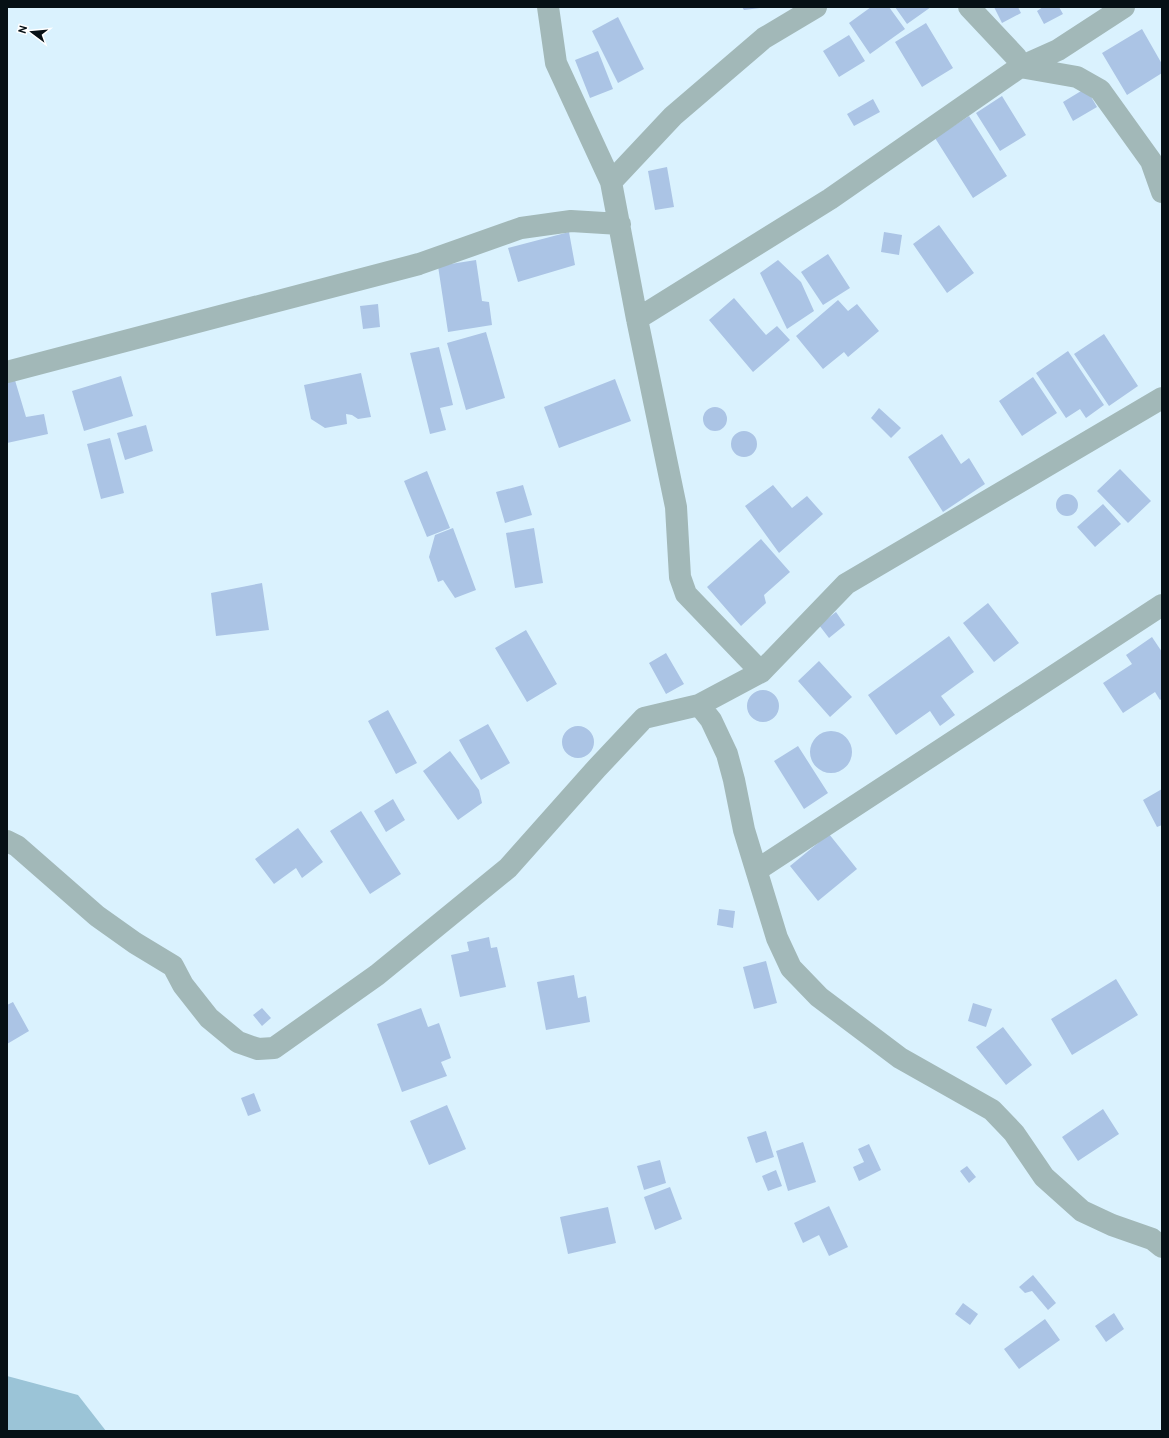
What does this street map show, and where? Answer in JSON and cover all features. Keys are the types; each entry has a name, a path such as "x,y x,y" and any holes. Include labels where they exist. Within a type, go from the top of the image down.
{"street":[{"path":"548,7 556,63 611,182 637,319 676,507 680,577 686,594 761,672"},
{"path":"611,182 673,116 764,38 816,7"},
{"path":"969,7 1016,57 1020,67"},
{"path":"637,319 830,199 1020,67 1058,50 1124,7"},
{"path":"1020,67 1077,77 1100,90 1151,161 1162,192"},
{"path":"7,372 419,264 521,228 571,221 620,224"},
{"path":"7,841 17,846 97,916 135,943 173,966 183,985 208,1018 238,1042 258,1048 274,1048 378,975 508,868 597,768 644,718 699,705 761,672 846,584 1162,398"},
{"path":"757,870 1162,605"},
{"path":"699,705 711,720 727,754 744,830 777,938 791,968 819,997 900,1058 992,1110 1014,1133 1044,1177 1082,1211 1112,1225 1152,1239 1162,1247"}],"shaded area":[{"path":"7,1376 78,1395 106,1431 7,1431"}],"building":[{"path":"742,7 767,7 744,10"},
{"path":"871,7 889,7 905,29 870,54 849,23"},
{"path":"895,7 931,7 907,24"},
{"path":"994,7 1018,7 1021,13 1002,23"},
{"path":"1043,7 1059,7 1063,14 1044,24 1037,11"},
{"path":"618,17 644,69 618,83 592,31"},
{"path":"926,23 953,68 922,87 895,42"},
{"path":"1142,29 1162,64 1162,73 1127,95 1102,53"},
{"path":"849,35 865,61 839,77 823,51"},
{"path":"598,51 613,89 590,98 575,60"},
{"path":"1086,88 1097,107 1073,121 1063,102"},
{"path":"1002,96 1026,135 1000,151 976,113"},
{"path":"873,99 880,112 854,126 847,114"},
{"path":"969,116 1007,176 973,198 935,138"},
{"path":"667,167 674,207 655,210 648,171"},
{"path":"939,225 974,273 947,293 913,244"},
{"path":"569,232 575,265 518,282 508,248"},
{"path":"884,232 902,235 899,255 881,252"},
{"path":"828,254 850,288 823,305 801,272"},
{"path":"476,260 482,301 489,302 492,325 448,332 438,266"},
{"path":"778,260 801,282 814,311 787,329 760,273"},
{"path":"734,298 766,335 777,326 790,340 753,372 709,320"},
{"path":"838,300 848,311 857,304 879,331 848,357 844,352 823,369 796,336"},
{"path":"378,304 380,327 363,329 360,306"},
{"path":"486,332 505,398 466,410 447,343"},
{"path":"1104,334 1138,386 1109,406 1074,354"},
{"path":"439,347 453,405 440,408 446,430 430,434 410,353"},
{"path":"1068,351 1104,405 1086,418 1080,409 1066,418 1036,373"},
{"path":"361,373 371,417 358,419 352,415 346,414 347,424 325,428 311,419 304,385"},
{"path":"121,376 133,416 84,431 72,391"},
{"path":"14,377 26,417 44,414 48,434 7,443 7,379"},
{"path":"1033,377 1057,413 1022,436 999,401"},
{"path":"615,379 631,421 559,448 544,407"},
{"path":"715,407 723,411 727,419 723,427 715,431 707,427 703,419 707,411"},
{"path":"879,408 901,428 891,438 871,418"},
{"path":"146,425 153,451 125,460 117,433"},
{"path":"744,431 753,435 757,444 753,453 744,457 735,453 731,444 735,435"},
{"path":"942,434 961,464 969,458 985,484 943,512 908,457"},
{"path":"110,438 124,493 101,499 87,444"},
{"path":"1120,469 1151,501 1128,523 1097,491"},
{"path":"427,471 450,528 427,537 404,481"},
{"path":"523,485 532,515 505,523 496,492"},
{"path":"773,485 792,508 807,496 823,514 779,553 745,506"},
{"path":"1067,494 1075,497 1078,505 1075,513 1067,516 1059,513 1056,505 1059,497"},
{"path":"1103,504 1121,524 1095,547 1077,527"},
{"path":"453,528 476,590 455,598 443,580 438,582 429,557 435,535"},
{"path":"534,528 543,583 515,588 506,533"},
{"path":"761,539 790,572 764,595 766,603 741,626 707,587"},
{"path":"262,583 269,630 216,636 211,593"},
{"path":"988,603 1019,643 994,662 963,623"},
{"path":"836,612 845,625 829,638 819,625"},
{"path":"526,630 557,684 527,702 495,648"},
{"path":"949,636 974,672 941,696 955,715 940,726 930,711 896,735 868,695"},
{"path":"1152,637 1162,652 1162,699 1160,700 1155,692 1123,713 1103,683 1132,664 1126,655"},
{"path":"666,653 684,684 666,694 649,663"},
{"path":"819,661 852,697 830,717 798,681"},
{"path":"760,690 766,690 776,697 779,706 778,712 772,719 766,722 760,722 750,715 747,709 747,703 754,693"},
{"path":"388,710 417,763 396,774 368,721"},
{"path":"488,724 510,763 481,780 459,740"},
{"path":"575,726 581,726 591,733 594,742 593,748 587,755 581,758 575,758 565,751 562,745 562,739 569,729"},
{"path":"827,731 835,731 843,734 849,740 852,752 849,764 843,770 835,773 827,773 819,770 813,764 810,756 810,748 813,740 819,734"},
{"path":"798,746 828,793 804,809 774,761"},
{"path":"450,751 479,790 482,803 458,820 423,771"},
{"path":"1162,789 1162,825 1157,827 1143,800"},
{"path":"393,799 405,820 386,832 374,811"},
{"path":"361,811 401,874 370,894 330,831"},
{"path":"298,828 323,862 302,878 296,868 274,884 255,859"},
{"path":"829,834 857,869 818,901 790,866"},
{"path":"719,909 735,911 733,928 717,925"},
{"path":"489,937 491,948 497,947 506,987 460,997 451,955 469,951 467,942"},
{"path":"766,961 777,1003 754,1009 743,967"},
{"path":"574,975 578,998 586,996 590,1022 546,1030 537,982"},
{"path":"1116,979 1138,1015 1072,1055 1051,1019"},
{"path":"13,1002 29,1031 7,1044 7,1005"},
{"path":"973,1003 992,1009 986,1027 968,1021"},
{"path":"262,1008 271,1018 262,1026 253,1015"},
{"path":"421,1008 428,1027 439,1023 451,1058 441,1062 447,1076 402,1092 377,1024"},
{"path":"1003,1027 1032,1065 1006,1085 976,1047"},
{"path":"254,1093 261,1111 248,1116 241,1098"},
{"path":"447,1105 466,1149 429,1165 410,1121"},
{"path":"1103,1109 1119,1134 1078,1161 1062,1137"},
{"path":"766,1131 774,1157 756,1163 747,1137"},
{"path":"803,1142 816,1182 788,1191 776,1151"},
{"path":"869,1144 881,1170 859,1181 853,1167 864,1162 858,1149"},
{"path":"660,1160 666,1183 644,1190 637,1166"},
{"path":"967,1166 976,1177 969,1183 960,1171"},
{"path":"776,1170 782,1186 768,1191 762,1176"},
{"path":"670,1187 682,1219 655,1230 644,1197"},
{"path":"829,1206 848,1247 829,1256 819,1235 803,1243 794,1223"},
{"path":"608,1207 616,1243 568,1254 560,1217"},
{"path":"1033,1275 1056,1303 1048,1310 1032,1291 1025,1293 1019,1287"},
{"path":"963,1303 978,1314 970,1325 955,1314"},
{"path":"1114,1313 1124,1329 1106,1342 1095,1326"},
{"path":"1045,1319 1060,1340 1019,1369 1004,1349"}]}
